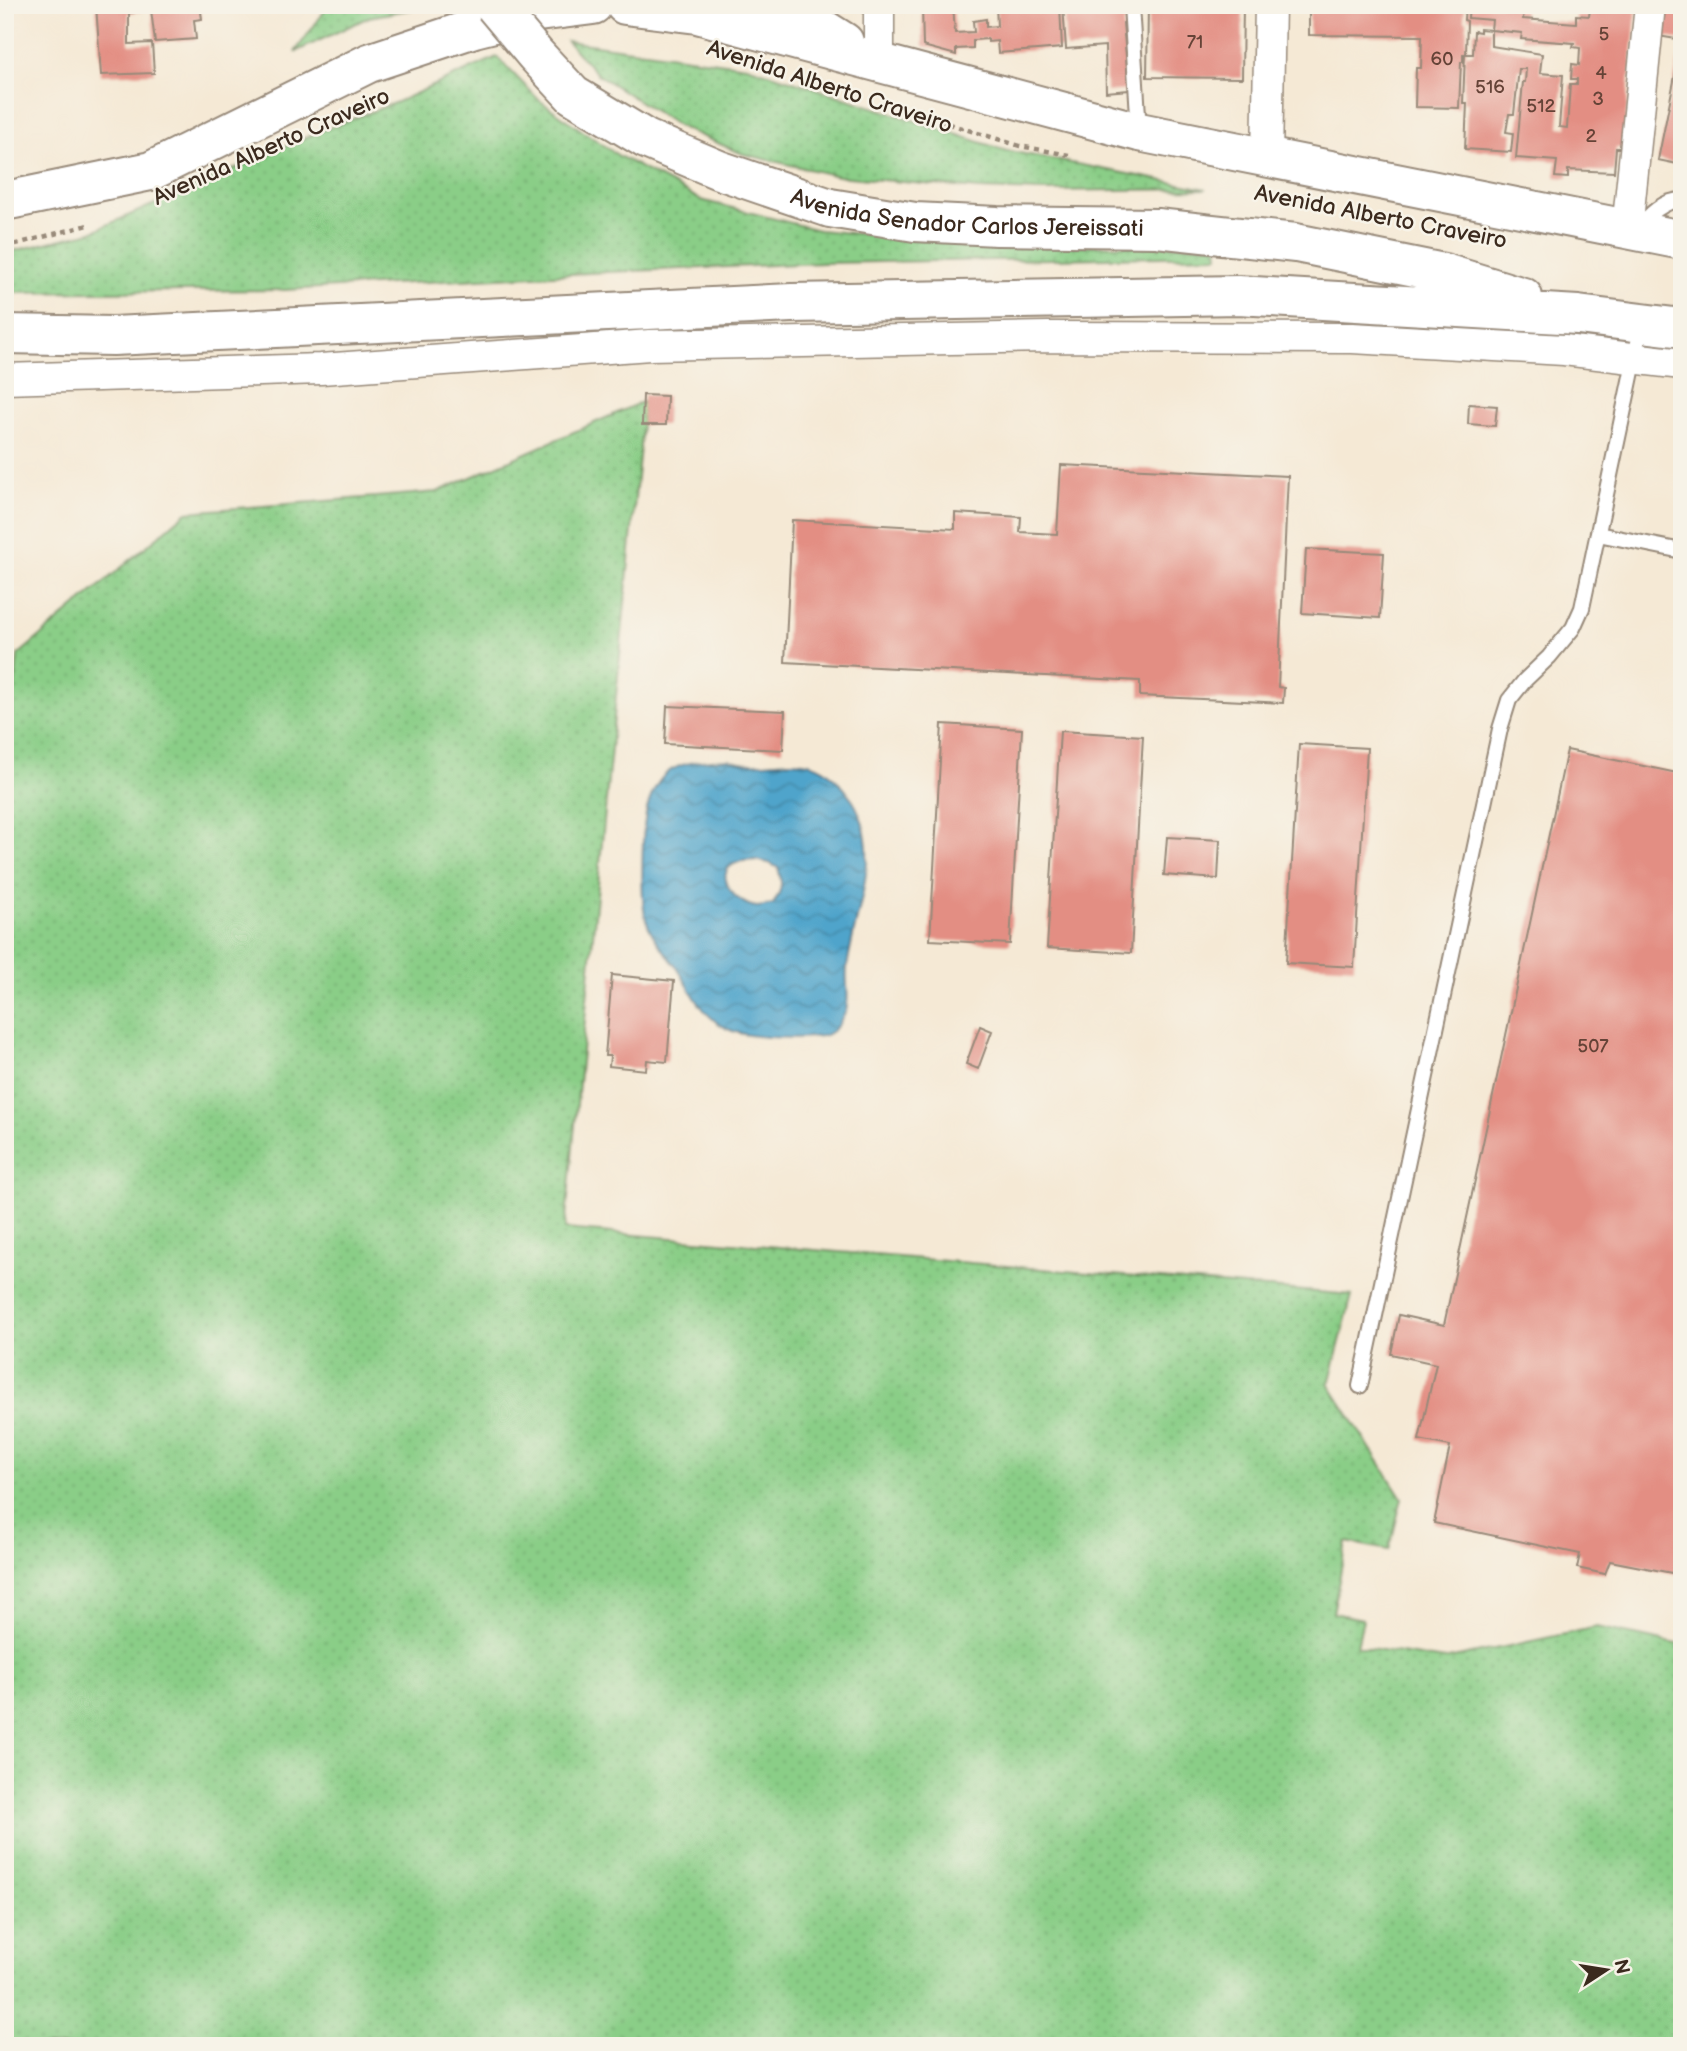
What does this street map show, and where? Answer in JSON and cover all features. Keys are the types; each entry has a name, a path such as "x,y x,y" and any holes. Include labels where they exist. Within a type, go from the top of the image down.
{"main road":[{"name":"Avenida Senador Carlos Jereissati","path":"494,5 573,95 646,139 719,170 830,208 915,222 1157,228 1296,243 1444,273 1578,314"},
{"name":"Avenida Alberto Craveiro","path":"5,201 151,171 369,63 474,28 538,12 593,5"},
{"name":"Avenida Alberto Craveiro","path":"625,5 697,14 1139,132 1682,240"},
{"path":"785,5 879,63"},
{"path":"5,334 113,335 792,303 1238,295 1578,314 1639,340 1682,328"}],"street":[{"path":"879,5 879,63"},
{"path":"1267,158 1270,5"},
{"path":"1631,231 1650,5"},
{"path":"5,379 321,369 650,345 1048,337 1352,338 1564,349 1639,340 1682,364"}],"lane":[{"path":"1131,5 1139,132"},
{"path":"1631,231 1651,212 1674,200 1682,200"},
{"path":"1360,1386 1500,729 1509,700 1573,628 1582,608 1639,340"},
{"path":"1598,534 1682,551"}],"path":[{"name":"Avenida Alberto Craveiro","path":"931,118 1020,146 1075,157"},
{"path":"5,247 99,221"}],"green space":[{"path":"329,5 434,5 369,17 295,52"},
{"path":"567,41 747,66 1004,150 1206,189 979,189 838,176 743,154 678,126 597,74"},
{"path":"497,57 539,100 584,132 619,156 701,200 819,230 991,246 1217,245 1218,256 824,263 285,290 5,293 5,253 91,232"},
{"path":"642,402 644,404 565,1229 1352,1295 1329,1384 1402,1498 1389,1550 1346,1542 1333,1613 1363,1619 1357,1646 1444,1660 1597,1627 1682,1645 1682,2046 5,2046 5,771 18,655 187,512 437,492"}],"water":[{"path":"729,759 754,763 794,761 819,766 845,789 860,816 866,836 867,862 847,968 847,1005 840,1022 822,1036 760,1036 728,1029 712,1019 647,924 643,895 643,854 645,820 652,795 662,778 681,765","holes":["756,860 778,868 781,878 780,891 773,904 757,907 749,905 728,887 726,873 730,866"]}],"building":[{"path":"96,5 151,5 151,8 200,5 202,19 194,20 196,39 155,42 151,10 129,13 129,44 152,43 154,73 101,75"},
{"path":"922,5 953,5 955,33 974,32 973,21 986,19 986,27 997,26 996,5 1060,5 1062,48 998,53 997,41 988,42 988,39 973,40 973,48 956,49 956,55 923,46"},
{"path":"1063,5 1127,5 1128,22 1123,23 1129,90 1106,92 1105,46 1066,49"},
{"path":"1148,5 1243,5 1242,78 1147,77"},
{"path":"1309,5 1465,5 1466,54 1473,54 1474,31 1491,30 1492,20 1468,18 1469,5 1519,5 1518,9 1524,10 1523,19 1576,23 1576,15 1589,16 1591,5 1637,5 1623,148 1616,148 1614,172 1568,170 1568,178 1555,177 1557,161 1516,158 1526,69 1519,69 1514,114 1509,114 1506,132 1513,133 1511,152 1465,149 1465,54 1461,62 1459,108 1415,107 1416,68 1421,68 1422,36 1309,35","holes":["1491,30 1522,33 1521,39 1574,43 1573,47 1580,48 1579,65 1572,64 1571,79 1577,79 1577,84 1570,84 1567,128 1559,127 1563,75 1540,73 1542,54 1491,46"]},
{"path":"1661,5 1682,5 1682,40 1658,36"},
{"path":"1682,46 1682,165 1658,160"},
{"path":"643,395 667,396 666,425 642,425"},
{"path":"1469,404 1497,406 1495,426 1468,424"},
{"path":"1061,465 1288,476 1278,687 1284,688 1283,703 1140,696 1140,681 785,662 792,520 955,529 955,513 1021,517 1020,532 1057,534"},
{"path":"1306,549 1384,553 1380,618 1302,613"},
{"path":"667,706 785,711 783,750 665,744"},
{"path":"942,724 1022,729 1010,944 930,940"},
{"path":"1060,731 1143,736 1131,953 1047,948"},
{"path":"1299,744 1367,748 1354,967 1286,963"},
{"path":"1567,750 1682,774 1682,1575 1610,1561 1605,1574 1577,1568 1580,1554 1434,1523 1450,1446 1419,1440 1436,1364 1391,1354 1399,1315 1444,1325"},
{"path":"1167,837 1220,840 1218,879 1164,875"},
{"path":"612,975 674,981 667,1062 647,1060 646,1070 609,1066 610,1056 605,1056"},
{"path":"980,1026 992,1031 978,1069 966,1064"}]}
